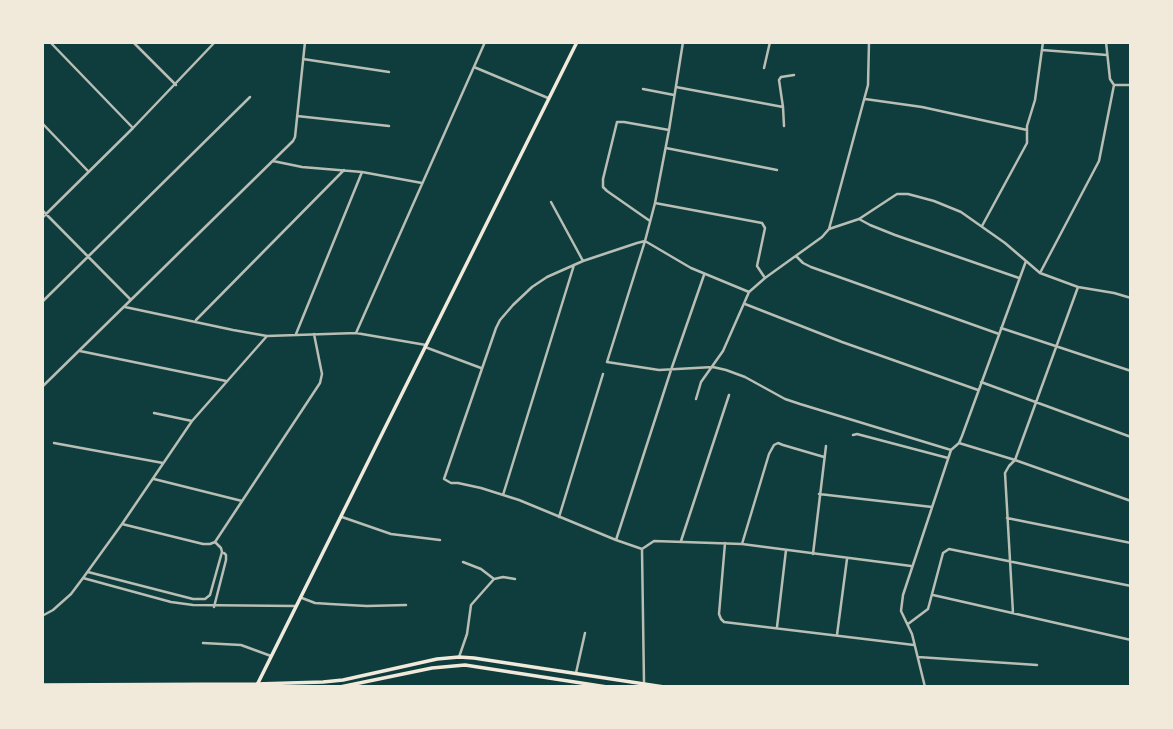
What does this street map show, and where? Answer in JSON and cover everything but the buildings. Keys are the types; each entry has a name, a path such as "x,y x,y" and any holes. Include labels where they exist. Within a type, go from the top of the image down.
{"main road":[{"path":"256,686 577,42"},
{"path":"42,684 256,686 323,682 459,657 664,687"},
{"path":"340,687 432,668 465,665 605,687"}],"street":[{"path":"50,42 134,128"},
{"path":"133,42 176,85"},
{"path":"42,218 134,128 215,42"},
{"path":"42,387 293,141 305,42"},
{"path":"356,333 485,42"},
{"path":"683,42 655,203 607,362 659,370 713,367 745,377 785,399 951,450"},
{"path":"764,68 770,42"},
{"path":"696,399 701,382 723,351 750,292 829,229 868,85 869,42"},
{"path":"982,226 1025,150 1043,42"},
{"path":"1040,273 1099,161 1114,85 1110,79 1106,42"},
{"path":"1042,50 1107,55"},
{"path":"303,59 389,72"},
{"path":"474,67 549,99"},
{"path":"783,126 779,80 794,75"},
{"path":"1114,85 1131,85"},
{"path":"676,87 783,107"},
{"path":"643,89 675,95"},
{"path":"42,302 250,97"},
{"path":"864,99 922,107 1027,130"},
{"path":"297,116 389,127"},
{"path":"650,220 607,191 603,187 603,179 617,122 669,130"},
{"path":"42,123 89,171"},
{"path":"666,148 777,170"},
{"path":"273,161 302,167 362,172 422,183"},
{"path":"195,321 344,170"},
{"path":"296,336 362,172"},
{"path":"829,229 859,219 893,195 902,193 950,206 966,215 1040,273 1079,288 1131,298"},
{"path":"551,202 583,261"},
{"path":"655,203 762,223 765,228 757,266 765,278"},
{"path":"42,210 131,300"},
{"path":"859,219 895,235 1019,278"},
{"path":"642,549 519,500 446,481 444,476 496,328 513,305 547,277 583,261 645,241 705,275 750,292"},
{"path":"796,257 811,267 999,334"},
{"path":"925,687 912,634 902,616 901,605 948,458 951,450 959,443 1026,261"},
{"path":"503,495 574,265"},
{"path":"616,540 705,275"},
{"path":"1013,613 1004,477 1015,460 1079,288"},
{"path":"744,304 978,390"},
{"path":"124,307 267,336 356,333 425,346 481,368"},
{"path":"1001,327 1131,370"},
{"path":"122,524 203,544 215,542 320,383 322,374 314,334"},
{"path":"42,616 71,594 192,421 267,336"},
{"path":"80,351 226,381"},
{"path":"559,517 603,374"},
{"path":"981,382 1131,437"},
{"path":"681,541 729,395"},
{"path":"154,413 192,421"},
{"path":"853,435 948,458"},
{"path":"54,443 163,463"},
{"path":"742,544 774,445 778,443 824,457"},
{"path":"959,443 1131,501"},
{"path":"813,554 826,446"},
{"path":"153,479 242,500"},
{"path":"819,494 932,507"},
{"path":"340,516 391,534 440,540"},
{"path":"1007,518 1131,543"},
{"path":"642,549 654,541 742,544 912,567"},
{"path":"214,607 226,559 226,555 215,542"},
{"path":"725,543 719,614 724,622 914,645"},
{"path":"642,549 644,683"},
{"path":"777,628 786,550"},
{"path":"908,624 928,609 943,553 947,550 1131,586"},
{"path":"88,572 200,600 210,595 222,552"},
{"path":"837,635 847,558"},
{"path":"463,562 481,569 494,579"},
{"path":"83,578 171,602 214,607 295,606"},
{"path":"459,657 467,634 471,605 494,579 515,579"},
{"path":"933,595 1131,640"},
{"path":"300,597 315,603 406,605"},
{"path":"576,673 585,633"},
{"path":"203,643 241,645 271,656"},
{"path":"918,657 1037,665"}]}
